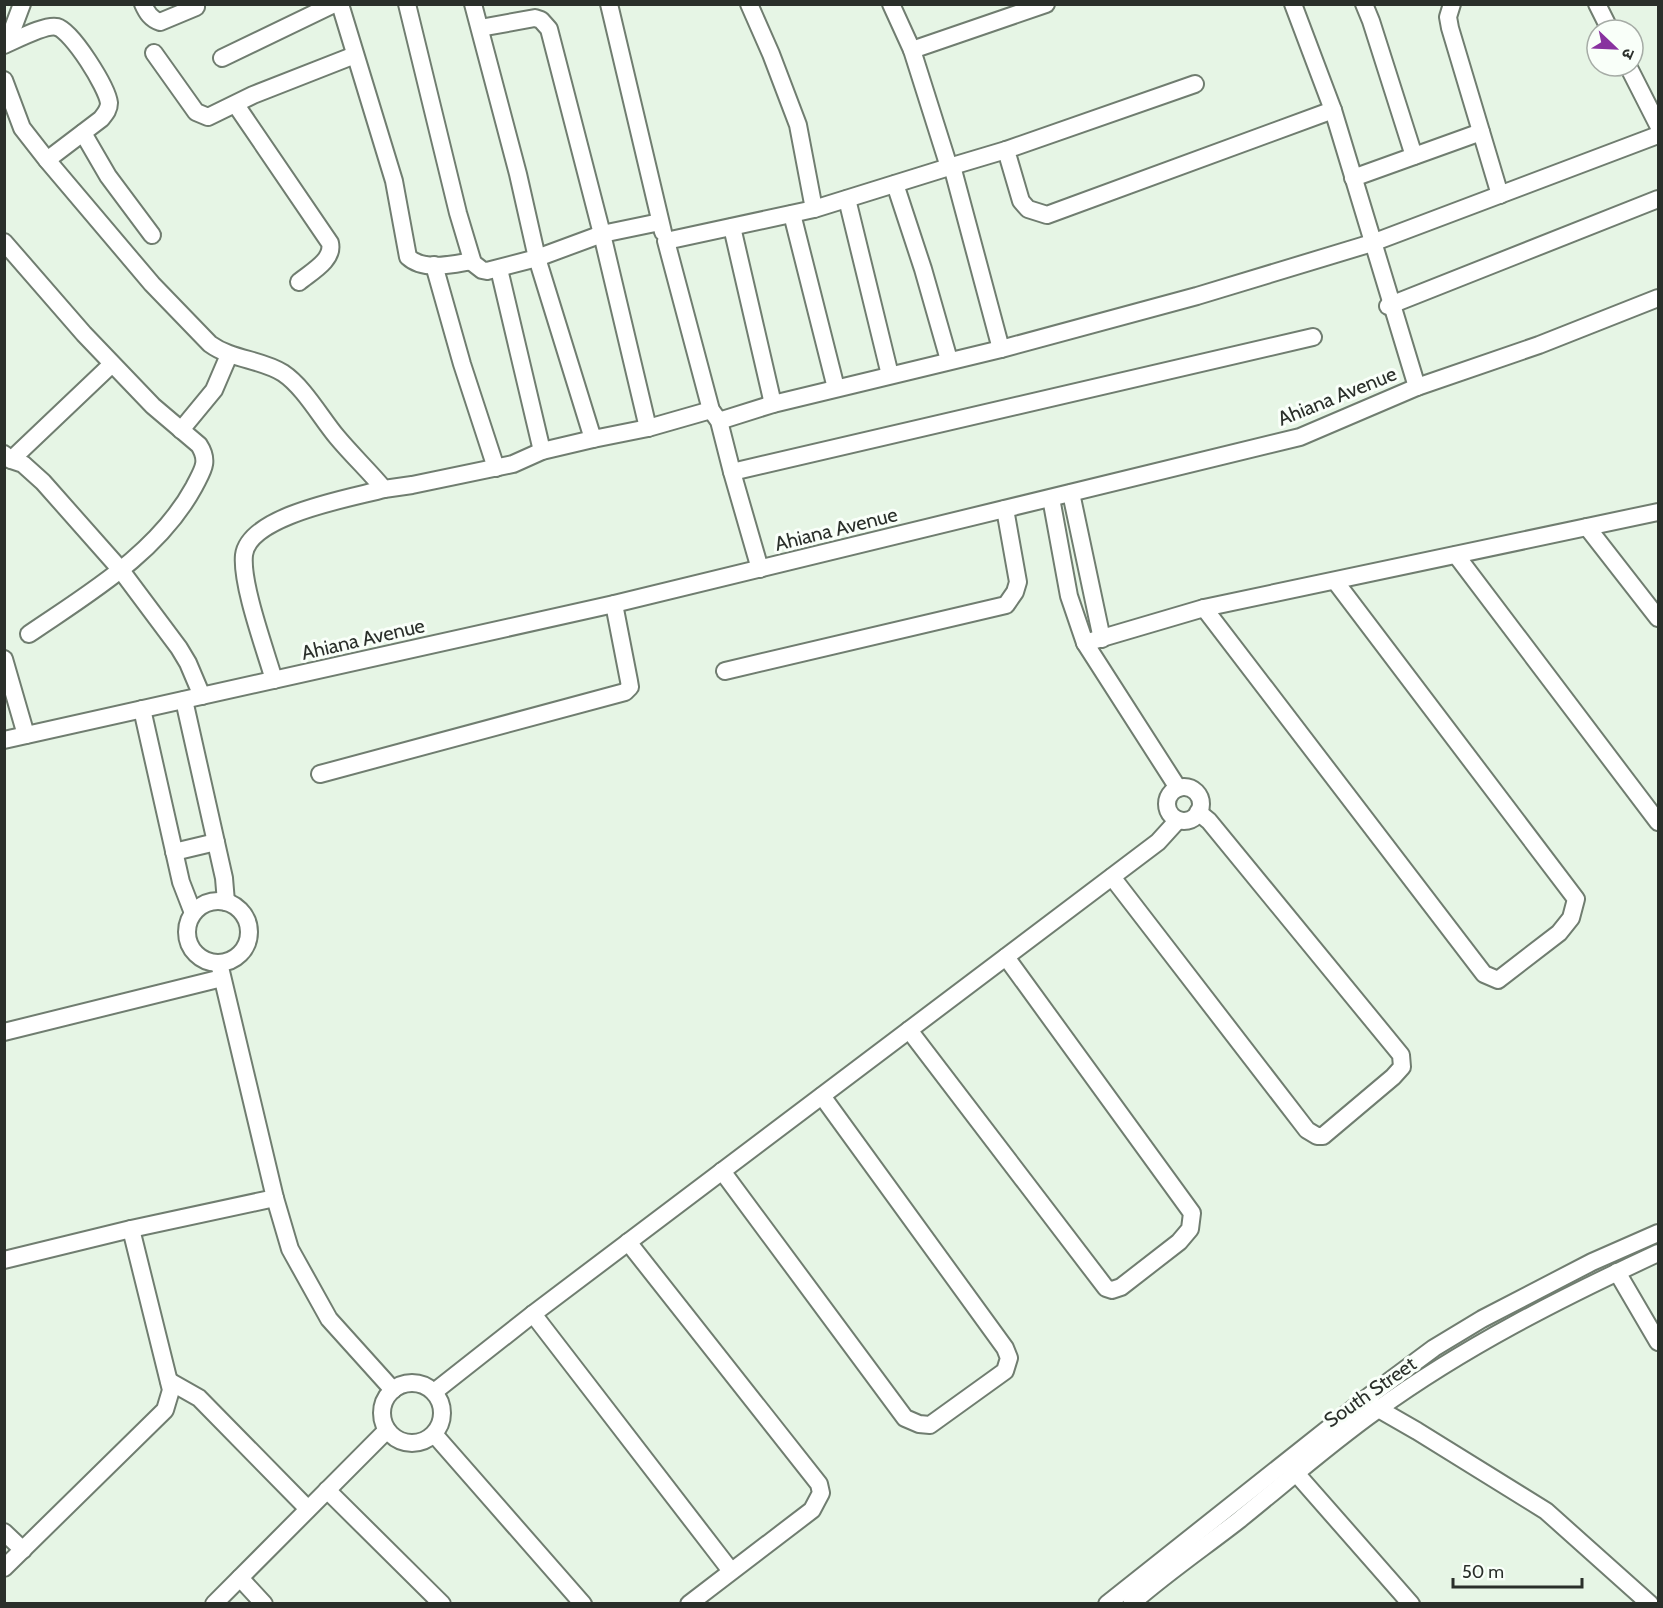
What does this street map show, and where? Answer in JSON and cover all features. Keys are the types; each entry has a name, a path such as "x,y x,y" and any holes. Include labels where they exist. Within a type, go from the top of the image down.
{"street":[{"path":"4,43 13,28 22,4"},
{"path":"143,4 147,13 160,22 196,7"},
{"path":"407,4 458,213 472,261 476,267 482,270 499,269 537,258 602,234 660,222"},
{"path":"473,4 518,174 537,258 592,440"},
{"path":"609,4 660,222 760,569"},
{"path":"749,4 798,125 814,209"},
{"path":"891,4 912,50 951,167 1001,349"},
{"path":"912,50 1019,9 1046,4"},
{"path":"1293,4 1333,110 1389,306 1417,387"},
{"path":"1364,4 1414,156"},
{"path":"1452,4 1448,17 1450,28 1500,195"},
{"path":"1597,4 1604,18"},
{"path":"222,58 331,5 355,55 394,181 406,252 411,260 434,265 472,261"},
{"path":"480,28 535,18 541,20 549,29 602,234 648,428"},
{"path":"4,43 46,28 56,27 70,36 92,68 109,104 107,112 101,119 47,160"},
{"path":"154,53 196,112 208,117 253,95 355,55"},
{"path":"1635,78 1659,125"},
{"path":"4,80 22,128 152,284 220,352 245,358 281,372 292,380 339,439 384,489"},
{"path":"666,241 814,209 1006,150 1195,84"},
{"path":"236,105 330,243 331,249 325,260 299,282"},
{"path":"1006,150 1021,201 1028,209 1047,215 1333,110"},
{"path":"1353,178 1481,132"},
{"path":"82,133 108,176 152,235"},
{"path":"274,680 246,582 244,556 252,537 265,526 295,513 384,489 513,464 542,451 773,404 1001,349 1197,296 1372,243 1659,135"},
{"path":"895,184 923,269 949,360"},
{"path":"846,199 890,375"},
{"path":"1389,306 1659,199"},
{"path":"792,214 836,388"},
{"path":"732,227 773,404"},
{"path":"4,242 112,364 153,406 199,445 206,459 188,498 165,529 136,557 29,634"},
{"path":"434,265 462,364 496,468"},
{"path":"499,269 542,451"},
{"name":"Ahiana Avenue","path":"4,740 614,604 1300,437 1417,387 1539,345 1659,298"},
{"path":"732,472 1313,337"},
{"path":"181,430 214,390 229,355"},
{"path":"112,364 8,457 23,464 43,482 120,569 179,648 202,696"},
{"path":"1071,493 1102,639"},
{"path":"1051,498 1069,596 1085,643 1178,788"},
{"path":"725,671 1006,605 1015,592 1018,582 1005,509"},
{"path":"1085,643 1204,608 1659,512"},
{"path":"1587,527 1659,618"},
{"path":"1456,555 1659,822"},
{"path":"1204,608 1484,974 1498,981 1559,933 1571,918 1576,899 1335,581"},
{"path":"320,774 625,692 630,687 630,681 614,604"},
{"path":"4,659 26,735"},
{"path":"184,700 224,878 226,902"},
{"path":"142,709 181,882 193,913"},
{"path":"1185,787 1196,793 1200,799 1198,812 1190,820 1173,818 1167,807 1169,796 1178,788 1185,787"},
{"path":"1112,877 1307,1130 1317,1136 1323,1136 1393,1077 1401,1067 1401,1055 1209,820 1198,812"},
{"path":"434,1392 533,1314 1158,842 1178,820"},
{"path":"174,852 216,842"},
{"path":"4,1032 220,971 241,953 248,942 249,929 246,917 238,907 226,902 214,901 202,905 193,913 187,926 188,940 194,952 220,971 275,1198 290,1249 329,1319 393,1390"},
{"path":"909,1030 1106,1288 1112,1290 1121,1287 1179,1242 1190,1229 1191,1213 1006,957"},
{"path":"722,1171 905,1418 919,1424 930,1425 1005,1371 1010,1358 1005,1348 822,1096"},
{"path":"4,1260 131,1229 275,1198"},
{"path":"4,1568 165,1410 171,1390 131,1229"},
{"path":"1107,1604 1371,1404 1434,1348 1482,1319 1592,1262 1659,1233"},
{"path":"628,1242 819,1484 821,1493 812,1510 690,1604"},
{"name":"South Street","path":"1131,1604 1159,1579 1238,1520 1371,1404 1522,1319 1659,1253"},
{"path":"1617,1272 1659,1342"},
{"path":"533,1314 731,1571"},
{"path":"169,1381 199,1398 308,1509"},
{"path":"414,1383 434,1392 440,1402 442,1413 440,1424 434,1434 415,1443 395,1438 387,1430 382,1409 386,1398 393,1390 403,1384 414,1383"},
{"path":"1371,1404 1546,1511 1650,1604"},
{"path":"214,1604 387,1430"},
{"path":"434,1434 583,1604"},
{"path":"1295,1472 1411,1604"},
{"path":"327,1490 442,1604"},
{"path":"4,1532 23,1550"},
{"path":"240,1578 264,1604"}]}
